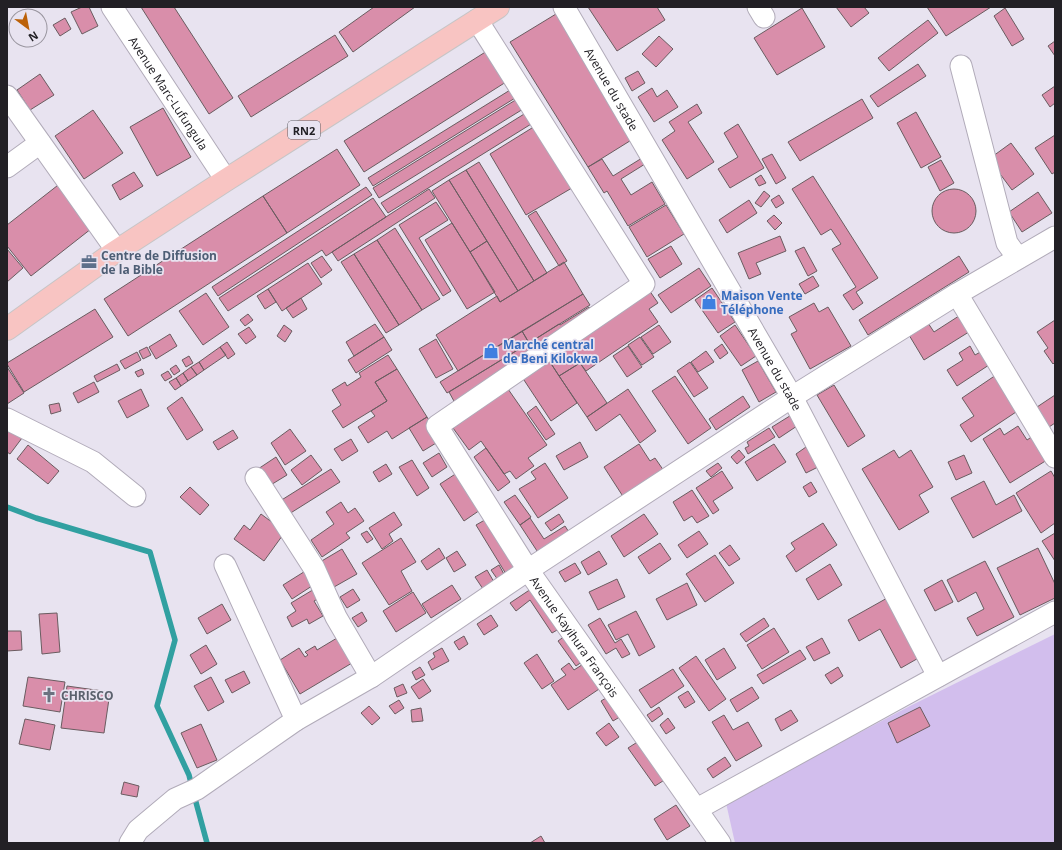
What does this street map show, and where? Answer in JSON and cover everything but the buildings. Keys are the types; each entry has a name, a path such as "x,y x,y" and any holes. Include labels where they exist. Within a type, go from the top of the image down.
{"highway":[{"name":"RN2","path":"7,329 117,251 488,11"}],"street":[{"name":"Avenue Marc-Lufungula","path":"112,7 226,180"},
{"name":"Avenue du stade","path":"564,7 792,397 938,676"},
{"name":"Avenue Kayihura François","path":"488,11 644,284 437,426 528,570 720,843"},
{"path":"961,66 1006,243 1018,258"},
{"path":"7,96 117,251"},
{"path":"7,167 40,143"},
{"path":"130,843 138,830 175,799 197,789 296,720 371,676 528,570 792,397 958,294 1055,237"},
{"path":"958,294 1055,458"},
{"path":"7,419 93,462 135,496"},
{"path":"256,478 314,568 336,617 371,676"},
{"path":"225,565 296,720"},
{"path":"696,809 1055,612"}],"shaded area":[{"path":"1055,634 1055,843 735,843 726,803 910,706"}],"waterway":[{"path":"7,507 36,518 150,552 175,640 157,706 189,775 192,787"},
{"path":"194,795 207,843"}],"place":[{"name":"Centre de Diffusion de la Bible","path":"89,262"},
{"name":"Maison Vente Téléphone","path":"709,302"},
{"name":"Marché central de Beni Kilokwa","path":"491,351"},
{"name":"CHRISCO","path":"49,695"}]}
